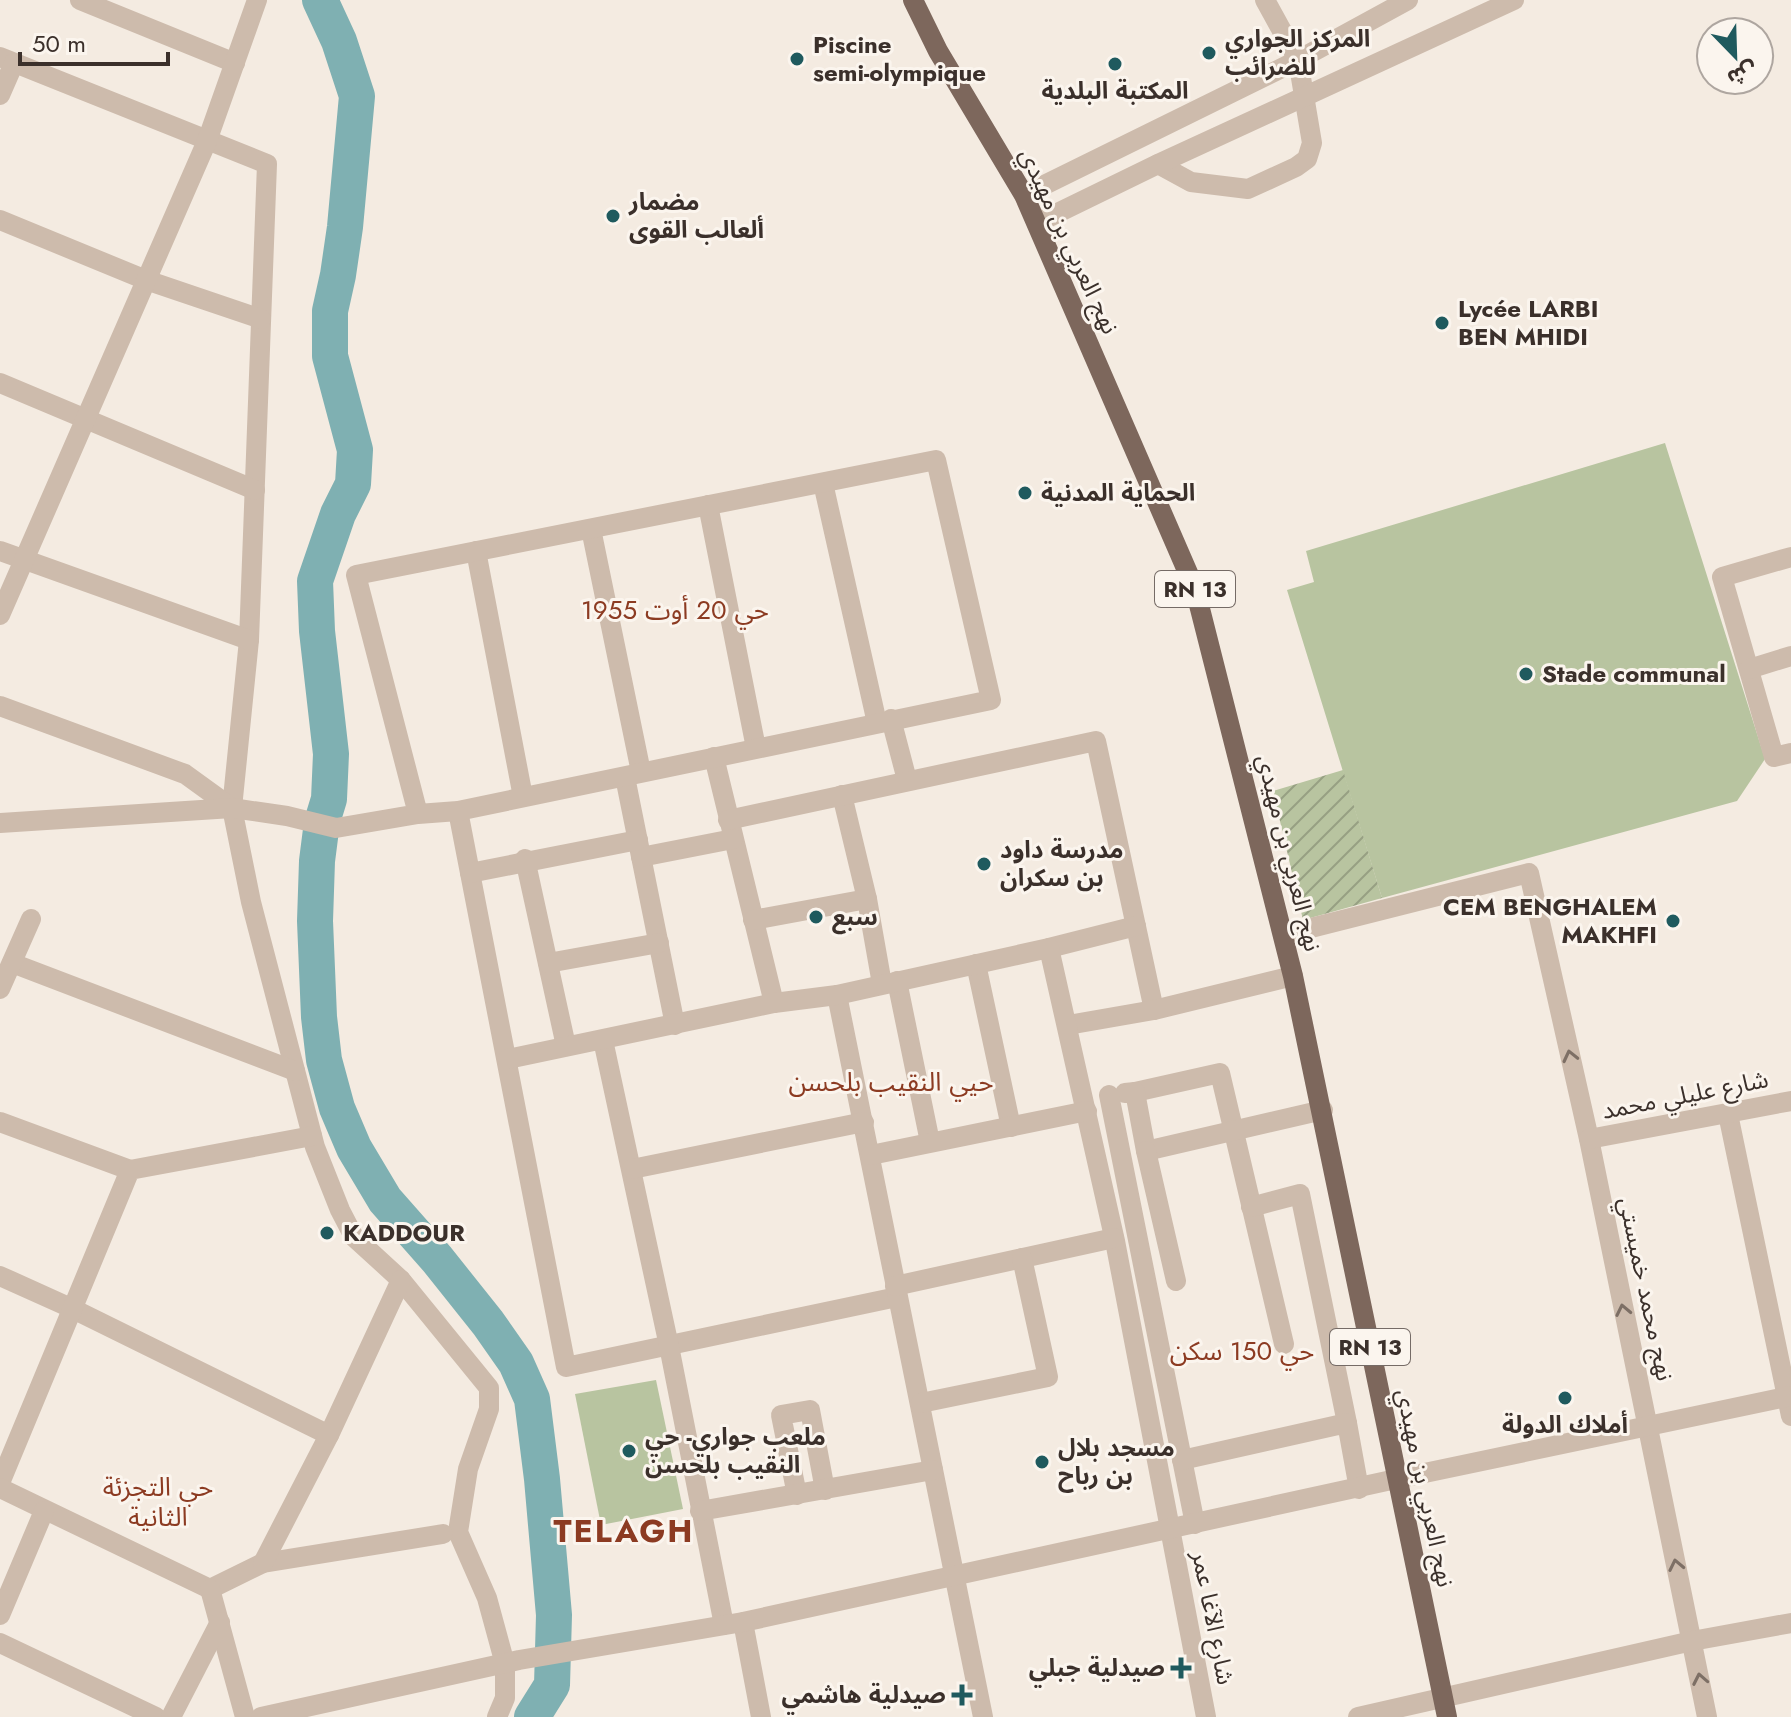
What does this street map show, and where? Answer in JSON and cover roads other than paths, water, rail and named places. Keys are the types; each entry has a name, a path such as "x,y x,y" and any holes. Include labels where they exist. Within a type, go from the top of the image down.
{"main road":[{"name":"نهج العربي بن مهيدي","path":"913,0 938,51 1024,195 1195,589 1283,935 1323,1110 1443,1706"}],"street":[{"path":"80,0 235,63"},
{"path":"0,615 207,141 257,0"},
{"path":"1158,164 1191,182 1248,189 1307,159 1312,143 1298,60 1265,0"},
{"path":"1024,195 1298,60 1408,0"},
{"path":"1037,223 1514,0"},
{"path":"0,95 7,60 267,164 249,640 232,808 251,902 312,1136 340,1210 354,1237 401,1280 489,1388 489,1409 468,1469 458,1532 512,1662 505,1698 497,1717"},
{"path":"0,220 146,280 261,319"},
{"path":"0,383 255,490"},
{"path":"0,823 232,808 287,816 336,828 418,814 458,811 991,700 936,460 356,575 418,814"},
{"path":"823,483 884,721 907,780"},
{"path":"708,505 756,748"},
{"path":"591,529 633,775 640,848 675,1025"},
{"path":"0,551 249,640"},
{"path":"476,551 523,797"},
{"path":"1791,557 1722,577 1774,757 1791,753"},
{"path":"1749,669 1791,656"},
{"path":"0,706 185,774 232,808"},
{"path":"470,873 525,861 640,848 731,830 842,795 1096,741 1154,1010"},
{"path":"714,757 774,1003"},
{"path":"842,795 930,1142"},
{"path":"458,811 566,1367 669,1346 1114,1238"},
{"path":"525,861 566,1046"},
{"name":"نهج محمد خميستي","path":"1283,935 1529,873 1589,1139 1707,1717"},
{"path":"753,920 867,899"},
{"path":"0,989 31,919"},
{"path":"508,1059 774,1003 837,995 1136,926"},
{"path":"548,963 659,943"},
{"name":"شارع الآغا عمر","path":"1049,948 1114,1238 1206,1717"},
{"path":"12,963 295,1071"},
{"path":"976,964 1011,1127"},
{"path":"1068,1025 1154,1010 1293,976"},
{"path":"837,995 983,1717"},
{"path":"603,1040 669,1346 700,1511 761,1717"},
{"path":"871,1155 1011,1127 1109,1095 1220,1073 1284,1344"},
{"path":"1135,1092 1176,1281"},
{"path":"1109,1095 1195,1524"},
{"name":"شارع عليلي محمد","path":"1589,1139 1791,1101"},
{"path":"1146,1151 1323,1110"},
{"path":"261,1717 566,1651 733,1624 1396,1479 1647,1428 1790,1403 1728,1114"},
{"path":"0,1122 130,1170 312,1136"},
{"path":"632,1169 864,1122"},
{"path":"130,1170 0,1486 44,1511 210,1589 245,1717"},
{"path":"1251,1207 1300,1194 1359,1489"},
{"path":"921,1403 1048,1377 1022,1258"},
{"path":"0,1276 329,1435"},
{"path":"263,1563 329,1435 401,1280"},
{"path":"797,1495 781,1415 810,1410 825,1490"},
{"path":"1182,1460 1347,1423"},
{"path":"700,1511 933,1470"},
{"path":"0,1615 44,1511"},
{"path":"210,1589 263,1563 443,1534"},
{"path":"171,1717 220,1622"},
{"path":"1358,1717 1443,1706 1692,1641 1791,1623"},
{"path":"0,1643 156,1717"}],"waterway":[{"path":"320,0 339,41 357,96 345,227 330,311 330,356 355,450 353,484 338,514 315,581 317,631 331,754 329,799 322,822 317,861 315,921 324,1060 337,1108 354,1148 385,1200 488,1323 516,1363 532,1399 554,1615 552,1685 532,1717"}],"place":[{"name":"المركز الجواري للضرائب","path":"1209,53"},
{"name":"Piscine semi-olympique","path":"797,59"},
{"name":"المكتبة البلدية","path":"1115,64"},
{"name":"مضمار ألعالب القوى","path":"613,216"},
{"name":"Lycée LARBI BEN MHIDI","path":"1442,323"},
{"name":"الحماية المدنية","path":"1025,493"},
{"name":"Stade communal","path":"1526,674"},
{"name":"مدرسة داود بن سكران","path":"984,864"},
{"name":"سبع","path":"816,917"},
{"name":"CEM BENGHALEM MAKHFI","path":"1673,921"},
{"name":"KADDOUR","path":"327,1233"},
{"name":"أملاك الدولة","path":"1565,1398"},
{"name":"ملعب جواري- حي النقيب بلحسن","path":"629,1451"},
{"name":"مسجد بلال بن رباح","path":"1042,1462"},
{"name":"صيدلية جبلي","path":"1181,1668"},
{"name":"صيدلية هاشمي","path":"962,1695"}],"district":[{"name":"حي 20 أوت 1955","path":"675,610"},
{"name":"حيي النقيب بلحسن","path":"891,1082"},
{"name":"حي 150 سكن","path":"1242,1351"},
{"name":"حي التجزئة الثانية","path":"158,1502"},
{"name":"TELAGH","path":"624,1531"}]}
